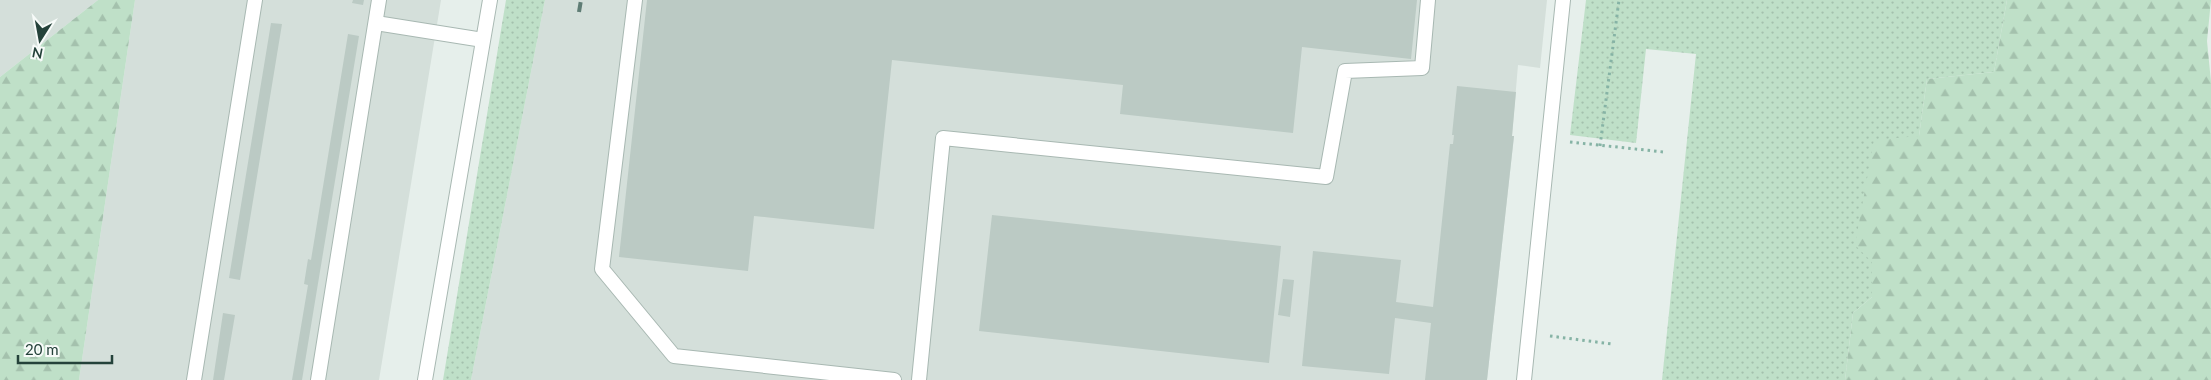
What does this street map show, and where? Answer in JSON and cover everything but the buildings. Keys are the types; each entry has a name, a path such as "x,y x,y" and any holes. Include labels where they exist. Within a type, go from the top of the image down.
{"lane":[{"path":"194,380 255,0"},
{"path":"318,380 379,0"},
{"path":"426,380 490,0"},
{"path":"635,0 602,269 674,356 894,380"},
{"path":"919,380 943,138 1326,177 1345,71 1422,68 1428,0"},
{"path":"1524,380 1563,0"},
{"path":"376,23 483,40"}],"path":[{"path":"1600,146 1619,0"},
{"path":"1567,142 1664,152"},
{"path":"1546,336 1612,344"}],"shaded area":[{"path":"0,0 98,0 0,77"},
{"path":"135,0 441,0 379,380 79,380"},
{"path":"545,0 1547,0 1540,68 1518,65 1512,136 1514,136 1487,380 471,380"}],"green space":[{"path":"98,0 135,0 79,380 0,380 0,77"},
{"path":"506,0 545,0 471,380 443,380"},
{"path":"1586,0 2007,0 1994,72 1927,79 1919,136 1872,262 1872,297 1853,313 1845,380 1662,380 1696,54 1646,49 1636,143 1570,135"},
{"path":"2007,0 2211,0 2207,41 2211,82 2211,380 1845,380 1853,313 1872,297 1872,262 1855,245 1874,140 1919,136 1927,79 1994,72"}],"railway":[{"path":"579,12 581,0"}]}
